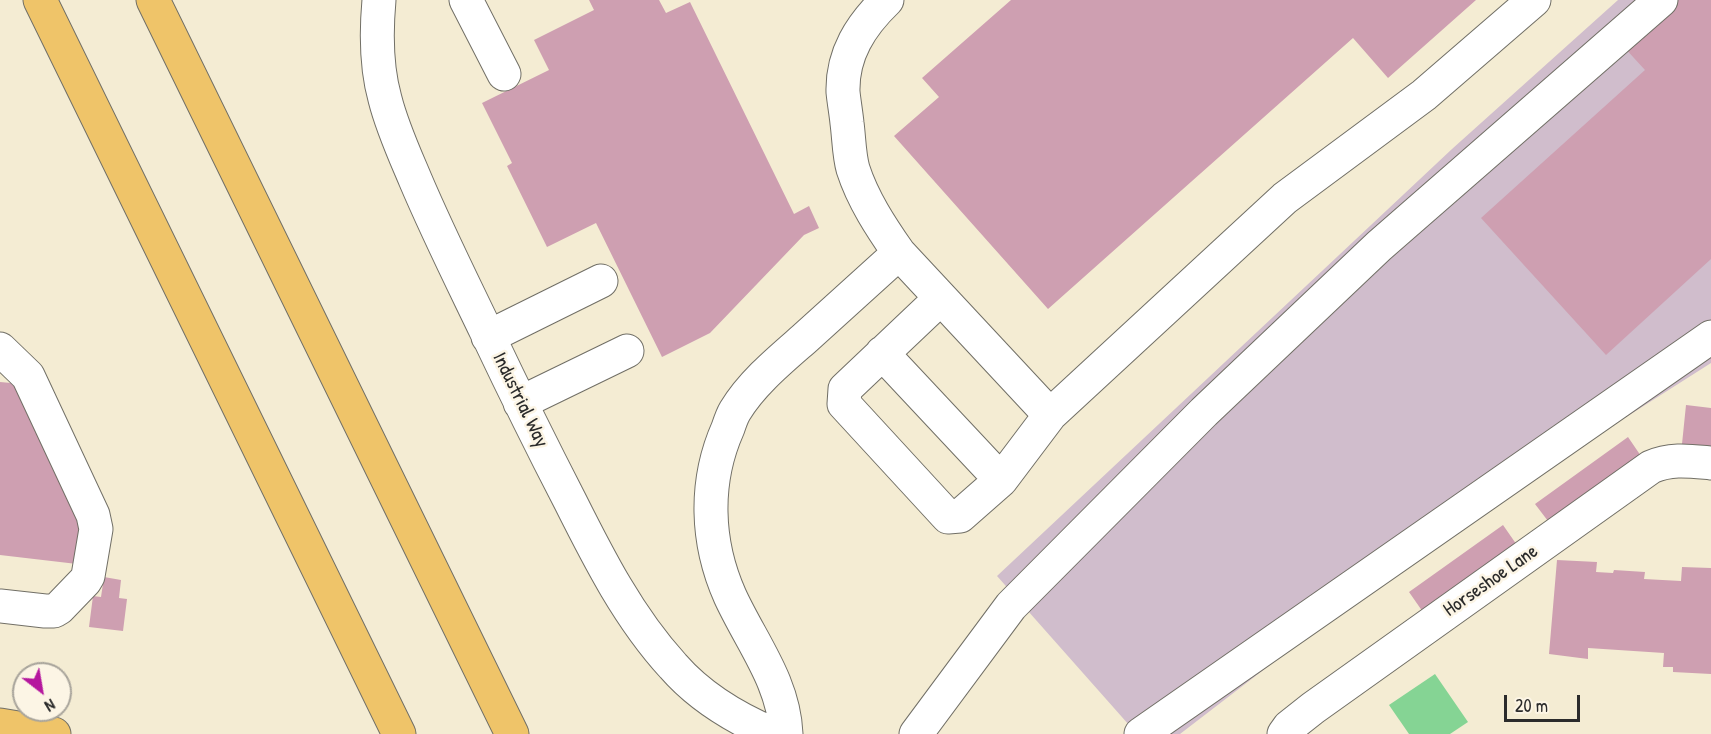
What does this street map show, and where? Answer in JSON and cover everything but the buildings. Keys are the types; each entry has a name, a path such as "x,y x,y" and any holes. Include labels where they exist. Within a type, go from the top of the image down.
{"main road":[{"path":"40,0 399,734"},
{"path":"153,0 512,734"},
{"path":"0,725 54,734"}],"street":[{"name":"Industrial Way","path":"379,0 378,56 384,98 392,123 425,203 488,337 592,544 631,610 655,645 682,676 731,714 773,734"},
{"path":"466,0 504,74"},
{"path":"887,0 863,25 849,54 843,92 853,168 878,223 899,253 1050,415"},
{"path":"941,298 845,389 844,404 948,517 960,516 1001,480 1050,415 1285,198 1424,95 1534,0"},
{"path":"916,734 1011,606 1204,412 1379,246 1661,0"},
{"path":"786,734 786,718 779,693 770,671 730,596 718,562 711,521 712,482 719,447 735,411 755,385 899,253"},
{"path":"488,337 601,281"},
{"path":"1141,734 1711,336"},
{"path":"0,349 28,376 93,515 96,529 86,581 59,608 48,612 0,606"},
{"path":"520,403 627,351"},
{"path":"882,353 1001,480"},
{"name":"Horseshoe Lane","path":"1284,734 1289,727 1313,708 1651,467 1670,461 1711,463"}],"shaded area":[{"path":"1618,0 1711,0 1711,363 1430,542 1180,734 1137,734 997,576 1452,149"}],"green space":[{"path":"1435,674 1468,722 1450,734 1409,734 1389,705"}]}
